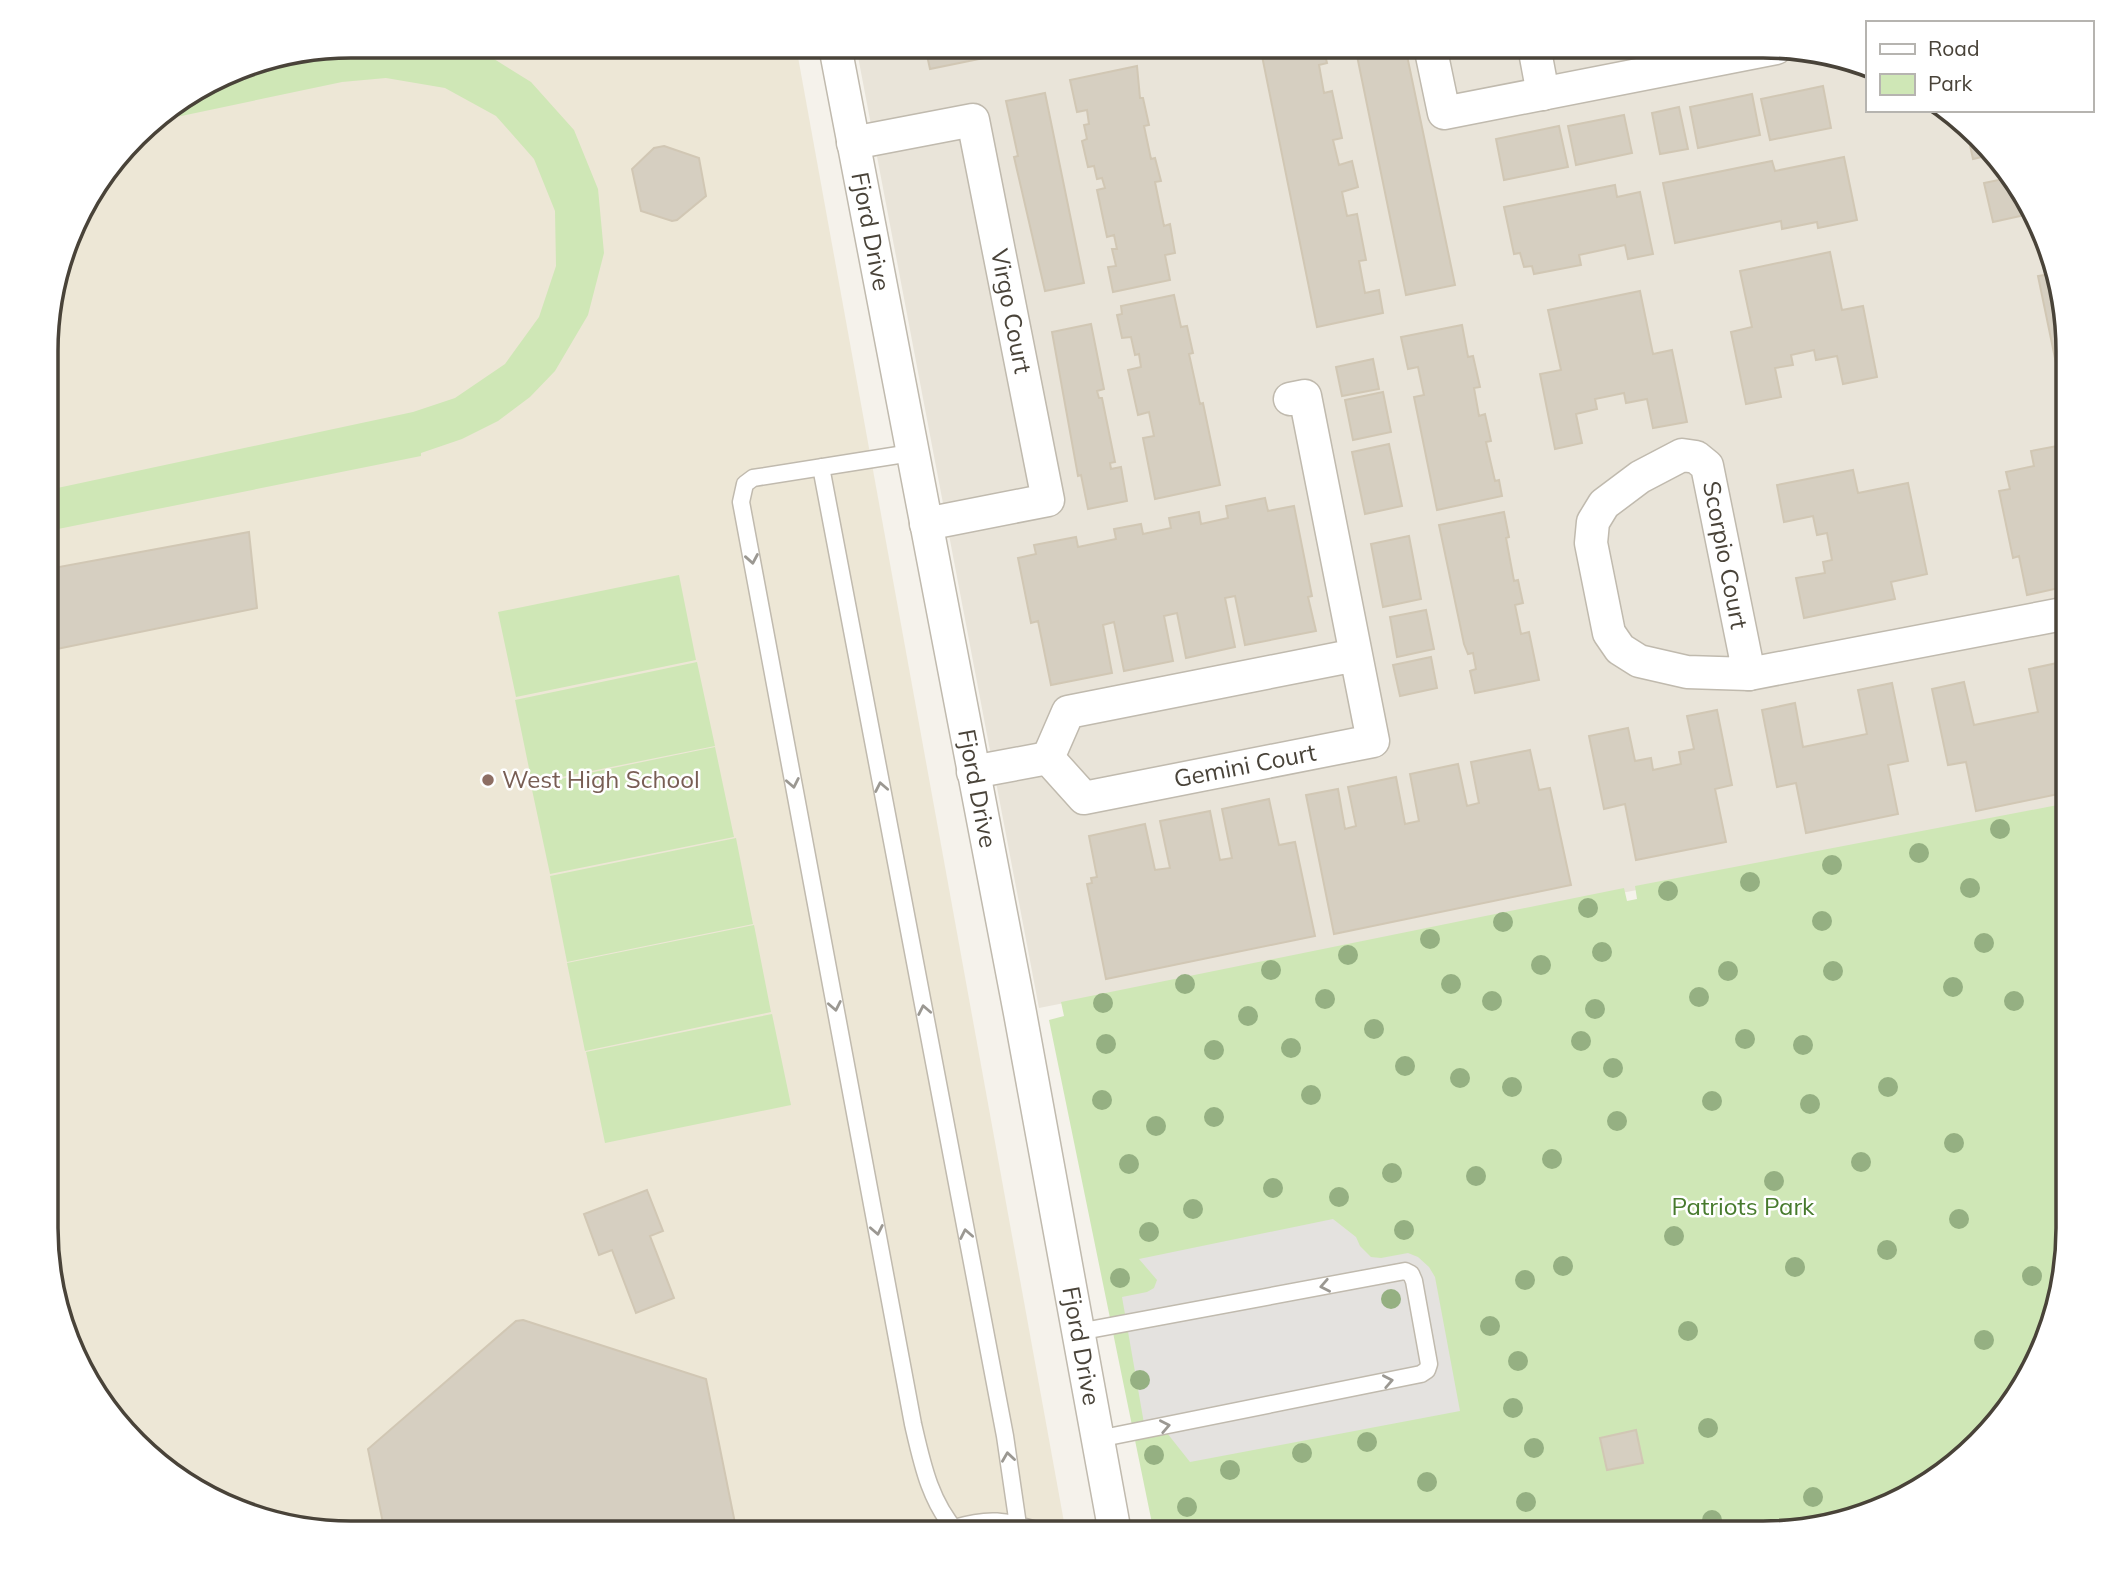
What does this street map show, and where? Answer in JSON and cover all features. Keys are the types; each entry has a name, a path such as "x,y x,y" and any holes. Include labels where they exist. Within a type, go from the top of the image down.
{"street":[{"name":"Fjord Drive","path":"837,58 1113,1521"},
{"path":"1433,58 1444,113 1726,58"},
{"path":"1536,58 1544,94"},
{"name":"Virgo Court","path":"853,143 973,120 1048,500 926,524"},
{"name":"Gemini Court","path":"1048,758 1084,798 1373,741 1305,396 1290,399"},
{"name":"Scorpio Court","path":"1749,674 1707,466 1696,457 1682,455 1631,483 1604,504 1593,522 1591,543 1609,633 1620,649 1639,661 1687,672 1749,674 2056,615"},
{"path":"973,772 1048,758 1068,712 1356,655"}],"lane":[{"path":"911,453 753,478 745,484 741,502 925,1475 931,1491 950,1521"},
{"path":"821,467 1005,1436 1017,1521"},
{"path":"1078,1332 1405,1271 1411,1274 1414,1281 1429,1364 1427,1370 1421,1374 1098,1439"},
{"path":"977,1521 998,1521"}],"shaded area":[{"name":"West High School","path":"331,58 798,58 1064,1521 331,1521 293,1516 256,1506 221,1491 188,1472 157,1449 130,1422 97,1375 80,1341 60,1267 58,331 63,293 73,256 97,204 118,172 143,143 172,118 204,97 256,73 293,63"},
{"path":"858,58 1783,58 1821,63 1866,76 1866,112 1933,112 1957,130 1984,157 2017,204 2034,238 2054,312 2056,807 1039,1008"},
{"path":"1333,1219 1356,1237 1360,1246 1371,1257 1408,1253 1418,1257 1429,1267 1435,1277 1460,1411 1190,1462 1167,1433 1146,1435 1122,1297 1154,1288 1157,1280 1139,1259"}],"green space":[{"path":"331,58 493,58 531,82 574,130 598,189 604,253 588,315 555,371 530,397 498,421 462,439 421,453 421,456 58,529 58,488 413,412 455,398 505,364 539,317 556,266 555,211 534,159 496,116 445,88 386,78 342,82 172,118 204,97 256,73 293,63"},
{"path":"679,575 696,660 516,697 498,612"},
{"path":"697,662 715,746 532,783 515,700"},
{"path":"715,747 734,837 550,874 531,785"},
{"name":"Patriots Park","path":"2056,805 2056,1248 2051,1286 2041,1323 2017,1375 1996,1407 1957,1449 1910,1482 1858,1506 1802,1519 1152,1521 1049,1020 1064,1016 1061,1002 1624,888 1627,901 1637,899 1635,886"},
{"path":"736,838 753,924 567,962 550,876"},
{"path":"754,925 771,1012 585,1051 567,963"},
{"path":"772,1014 791,1105 605,1143 586,1052"}],"building":[{"path":"928,58 984,58 930,69"},
{"path":"1262,58 1326,58 1327,63 1319,65 1324,93 1332,91 1342,138 1333,140 1339,165 1352,161 1358,187 1342,192 1347,216 1357,214 1366,260 1359,261 1365,293 1379,290 1383,313 1317,327"},
{"path":"1357,58 1408,58 1455,285 1406,295"},
{"path":"1137,66 1140,98 1143,98 1149,125 1144,126 1151,159 1155,158 1161,181 1155,182 1164,226 1170,224 1175,253 1165,255 1170,280 1113,292 1108,267 1116,266 1112,249 1117,249 1114,235 1107,237 1097,190 1105,188 1102,178 1097,179 1094,166 1088,167 1082,141 1087,139 1084,125 1089,124 1087,110 1077,112 1070,80"},
{"path":"1823,86 1831,128 1770,140 1761,99"},
{"path":"1045,93 1084,283 1045,291 1014,157 1018,156 1006,101"},
{"path":"1752,94 1760,135 1698,148 1690,107"},
{"path":"1679,107 1688,149 1660,154 1652,113"},
{"path":"1624,115 1632,153 1576,165 1568,126"},
{"path":"1559,126 1568,167 1504,180 1496,139"},
{"path":"1969,141 1984,157 1973,159"},
{"path":"664,146 699,158 706,196 677,220 672,221 641,211 632,169 654,148"},
{"path":"1844,157 1857,220 1818,228 1817,222 1782,229 1781,221 1675,243 1663,183 1772,161 1775,171"},
{"path":"2001,179 2023,215 1993,222 1984,183"},
{"path":"1615,185 1617,197 1640,192 1653,254 1628,259 1625,245 1579,255 1581,265 1534,274 1532,266 1524,267 1520,253 1514,254 1504,207"},
{"path":"1830,252 1842,310 1863,306 1877,377 1843,384 1837,356 1816,360 1814,350 1791,355 1793,365 1775,368 1781,397 1746,404 1731,332 1752,327 1740,271"},
{"path":"2046,275 2051,293 2056,331 2056,363 2038,276"},
{"path":"1640,291 1653,354 1672,350 1687,422 1653,428 1647,399 1626,403 1624,393 1595,399 1597,409 1576,414 1582,443 1555,449 1540,374 1561,370 1548,310"},
{"path":"1174,295 1181,327 1187,326 1193,353 1189,354 1200,404 1203,403 1220,485 1155,499 1143,438 1154,436 1149,412 1138,415 1128,370 1141,367 1139,354 1135,355 1131,337 1122,338 1117,315 1122,314 1121,306"},
{"path":"1091,324 1104,389 1097,391 1099,398 1102,398 1115,462 1110,463 1111,469 1121,467 1127,501 1088,509 1081,475 1078,476 1052,332"},
{"path":"1462,325 1468,357 1473,356 1480,387 1474,388 1479,416 1485,414 1491,441 1486,442 1495,481 1499,480 1502,496 1437,510 1414,397 1424,395 1418,367 1408,369 1401,337"},
{"path":"1373,359 1379,389 1342,396 1336,367"},
{"path":"1383,392 1391,432 1353,440 1345,400"},
{"path":"1389,444 1402,506 1365,514 1352,452"},
{"path":"2056,446 2056,589 2027,595 2019,556 2013,558 1999,491 2010,489 2006,472 2034,466 2031,451"},
{"path":"1853,470 1858,493 1908,483 1927,574 1891,582 1895,599 1804,618 1796,578 1825,573 1823,562 1832,560 1827,533 1817,535 1813,516 1784,522 1777,485"},
{"path":"1265,498 1268,511 1294,506 1312,596 1308,597 1316,631 1245,645 1235,596 1225,598 1235,647 1186,658 1177,613 1164,616 1173,661 1124,671 1114,622 1103,625 1112,673 1051,685 1038,621 1031,623 1018,558 1036,554 1034,545 1076,537 1078,547 1116,539 1114,529 1141,524 1143,534 1171,528 1169,518 1199,512 1201,524 1228,518 1226,506"},
{"path":"1504,512 1514,581 1518,580 1523,603 1515,605 1521,634 1529,632 1539,680 1475,693 1470,671 1476,669 1473,653 1468,654 1464,644 1439,525"},
{"path":"249,532 257,608 58,649 58,567"},
{"path":"1409,536 1421,599 1383,607 1371,544"},
{"path":"1426,610 1434,649 1397,657 1390,617"},
{"path":"1431,657 1437,688 1400,696 1393,665"},
{"path":"2056,663 2056,794 1976,811 1966,762 1948,765 1932,689 1964,682 1974,725 2038,712 2029,669"},
{"path":"1892,683 1908,761 1888,765 1898,814 1806,833 1796,783 1777,787 1762,710 1795,703 1803,747 1867,734 1858,690"},
{"path":"1717,710 1732,785 1715,789 1726,842 1636,860 1625,804 1604,809 1589,736 1628,728 1635,761 1651,758 1653,770 1681,764 1679,752 1694,749 1687,716"},
{"path":"1530,750 1539,790 1550,788 1571,885 1334,934 1306,795 1338,789 1345,829 1356,826 1348,787 1396,777 1405,824 1419,821 1410,774 1458,764 1467,806 1479,803 1471,762"},
{"path":"1269,799 1279,845 1295,842 1315,936 1106,979 1087,884 1092,883 1091,878 1097,877 1089,836 1145,824 1155,870 1170,868 1160,821 1210,811 1220,860 1232,858 1222,809"},
{"path":"647,1190 663,1231 650,1236 674,1298 636,1313 612,1250 599,1255 584,1214"},
{"path":"523,1320 706,1379 735,1521 383,1521 368,1449 516,1321"},
{"path":"1636,1430 1643,1463 1607,1470 1600,1438"}],"place":[{"name":"West High School","path":"488,780"}]}
